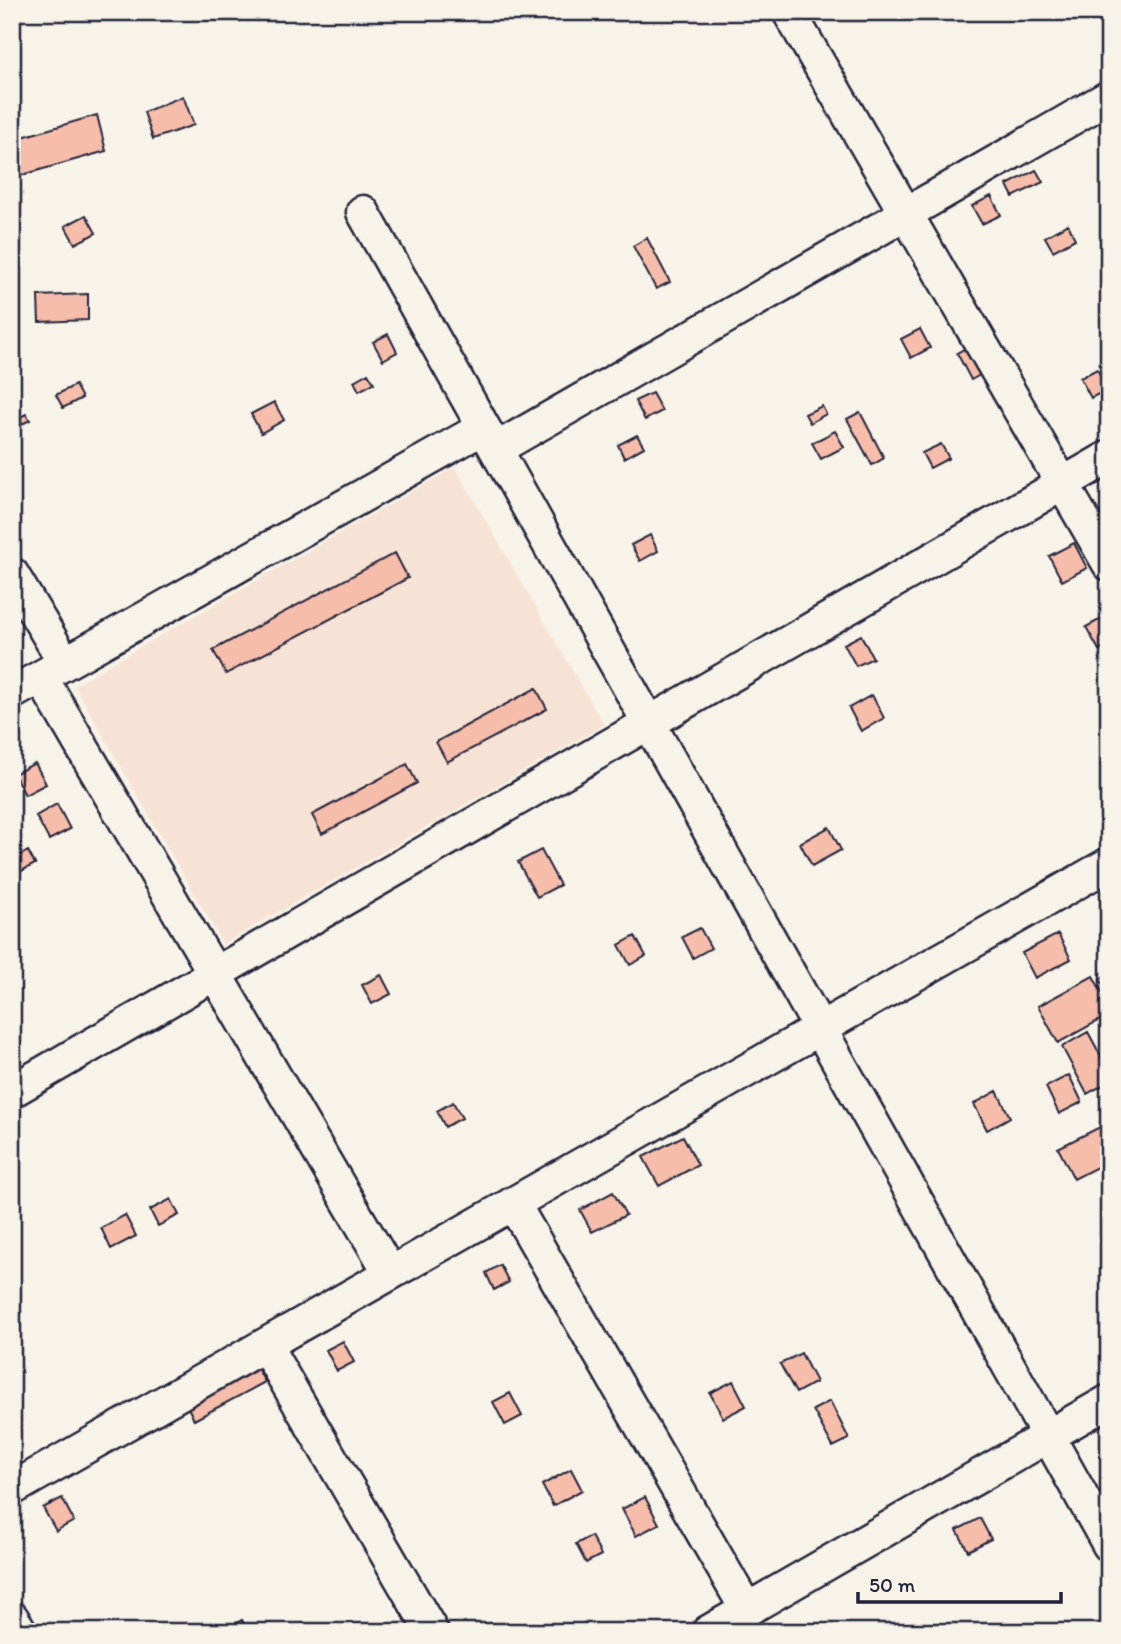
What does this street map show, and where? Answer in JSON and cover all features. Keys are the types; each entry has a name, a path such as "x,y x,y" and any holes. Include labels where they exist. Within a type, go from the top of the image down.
{"street":[{"path":"789,12 1109,564"},
{"path":"12,693 906,213 1109,97"},
{"path":"363,212 1109,1545"},
{"path":"12,1091 1109,457"},
{"path":"12,574 53,670 215,974 390,1273"},
{"path":"12,1489 1109,864"},
{"path":"513,1203 747,1610"},
{"path":"265,1345 432,1632"},
{"path":"708,1632 1109,1401"},
{"path":"12,1618 21,1632"}],"shaded area":[{"path":"455,467 604,725 223,944 74,685"}],"building":[{"path":"183,96 194,125 153,139 144,112"},
{"path":"97,115 106,151 12,178 12,140"},
{"path":"1036,170 1043,182 1013,197 1007,185"},
{"path":"991,196 1001,215 982,224 972,206"},
{"path":"86,215 96,233 75,244 65,226"},
{"path":"1068,224 1075,239 1053,251 1045,237"},
{"path":"647,238 670,282 656,289 633,246"},
{"path":"88,294 88,320 39,322 38,296"},
{"path":"920,329 930,348 911,358 901,339"},
{"path":"388,334 397,352 383,360 373,342"},
{"path":"984,338 998,365 971,380 957,353"},
{"path":"1097,369 1108,389 1091,398 1080,378"},
{"path":"368,373 374,383 359,391 354,381"},
{"path":"75,385 82,398 63,408 56,395"},
{"path":"652,393 662,411 645,420 635,401"},
{"path":"274,402 284,420 261,433 251,414"},
{"path":"822,406 826,414 810,423 805,414"},
{"path":"860,412 884,458 872,465 847,419"},
{"path":"26,414 30,420 12,429 12,421"},
{"path":"835,431 844,447 821,459 812,443"},
{"path":"637,435 644,447 624,458 618,445"},
{"path":"941,444 949,458 930,468 922,453"},
{"path":"650,535 658,551 640,561 631,545"},
{"path":"1074,543 1087,568 1062,581 1049,556"},
{"path":"395,553 408,578 226,674 213,650"},
{"path":"1103,618 1109,628 1109,644 1099,650 1086,627"},
{"path":"861,635 873,658 856,666 844,644"},
{"path":"536,688 547,709 447,762 436,742"},
{"path":"872,695 884,718 861,731 849,708"},
{"path":"35,763 46,784 25,795 14,774"},
{"path":"407,764 417,783 322,834 312,815"},
{"path":"57,804 70,829 49,840 36,816"},
{"path":"829,827 841,850 812,866 800,843"},
{"path":"541,850 560,885 537,897 518,862"},
{"path":"28,851 35,864 14,875 12,860"},
{"path":"700,928 711,948 693,958 682,937"},
{"path":"1058,934 1071,959 1035,978 1022,953"},
{"path":"635,936 646,956 630,965 619,945"},
{"path":"1109,974 1109,996 1100,979"},
{"path":"381,975 391,994 372,1004 362,985"},
{"path":"1093,976 1109,1005 1109,1015 1058,1043 1038,1006"},
{"path":"1088,1032 1109,1071 1109,1082 1087,1094 1062,1047"},
{"path":"1069,1075 1082,1102 1059,1114 1046,1087"},
{"path":"997,1091 1010,1117 987,1130 974,1104"},
{"path":"453,1102 462,1118 445,1127 437,1111"},
{"path":"1100,1127 1109,1143 1109,1161 1074,1179 1058,1148"},
{"path":"683,1136 698,1165 659,1186 643,1157"},
{"path":"613,1192 626,1215 592,1232 580,1210"},
{"path":"171,1199 179,1215 158,1226 150,1210"},
{"path":"125,1215 136,1236 111,1249 101,1228"},
{"path":"500,1265 509,1282 494,1290 486,1273"},
{"path":"343,1341 354,1362 337,1371 326,1350"},
{"path":"801,1353 816,1382 796,1393 780,1364"},
{"path":"255,1364 265,1382 194,1420 185,1401"},
{"path":"733,1381 746,1406 723,1418 710,1393"},
{"path":"510,1393 522,1416 505,1425 493,1402"},
{"path":"830,1401 849,1439 833,1447 813,1410"},
{"path":"571,1469 582,1490 553,1506 542,1485"},
{"path":"645,1497 659,1524 636,1536 622,1509"},
{"path":"62,1498 74,1521 56,1531 43,1508"},
{"path":"980,1518 991,1539 968,1551 957,1530"},
{"path":"591,1536 601,1555 586,1563 576,1544"},
{"path":"242,1620 248,1632 224,1632 224,1630"}]}
